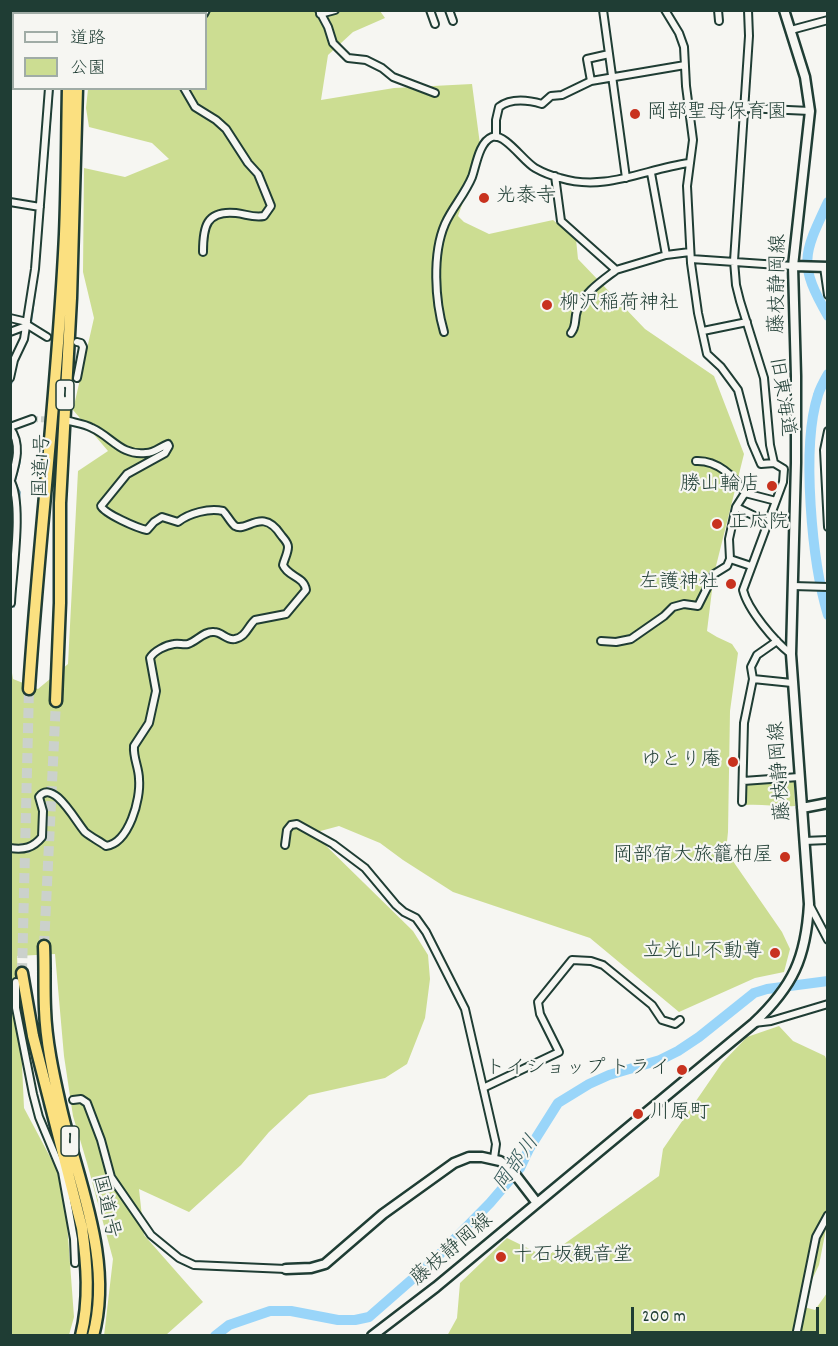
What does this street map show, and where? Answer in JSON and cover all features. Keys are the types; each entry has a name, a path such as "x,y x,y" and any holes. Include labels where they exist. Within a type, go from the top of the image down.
{"highway":[{"name":"国道1号","path":"29,689 65,233 68,90"},
{"name":"国道1号","path":"56,701 60,603 60,503 71,298 77,90"},
{"name":"国道1号","path":"44,946 45,1010 52,1066 95,1241 98,1275 93,1335"},
{"name":"国道1号","path":"19,977 82,1228 86,1255 87,1290 81,1335"}],"main road":[{"name":"藤枝静岡線","path":"372,1335 413,1306 754,1023 780,995 792,976 805,945 809,903 791,654 796,463 796,266 810,111 805,77 784,10"},
{"path":"796,266 826,267"},
{"path":"801,808 828,803"},
{"path":"286,1269 311,1269 325,1264 383,1214 454,1163 469,1157 494,1158 510,1168 537,1203"}],"street":[{"path":"335,10 320,12 333,43 348,58 366,60 393,77 435,93"},
{"path":"430,10 435,24"},
{"path":"449,10 453,21"},
{"path":"603,10 626,178"},
{"path":"665,10 682,39 693,140 687,186 691,255 698,313 707,354 738,390 752,443 761,464 774,463"},
{"path":"718,10 719,21"},
{"name":"旧東海道","path":"748,10 749,36 734,261 736,285 764,378 770,446 774,463 784,469"},
{"path":"791,30 828,20"},
{"path":"591,81 587,58 609,54"},
{"path":"496,136 496,120 499,107 503,104 526,100 542,105 551,96 562,95 591,81 685,65"},
{"path":"10,378 14,360 24,339 35,269 49,90"},
{"path":"185,90 195,107 216,120 230,135 265,185 272,206 264,216 255,218 237,213 216,215 208,221 204,228 203,252"},
{"path":"744,108 810,111"},
{"path":"444,332 438,311 436,265 444,225 466,189 488,139 496,136 501,138 534,168 582,182 598,183 689,163"},
{"path":"651,173 666,255"},
{"path":"555,176 561,221 616,270"},
{"path":"10,202 40,207"},
{"path":"571,333 575,328 577,311 594,288 616,270 666,255 691,255 796,266"},
{"path":"826,267 828,295"},
{"path":"10,318 26,324 47,337"},
{"path":"703,331 747,322"},
{"path":"10,332 26,324"},
{"path":"77,342 83,347 77,378"},
{"path":"10,603 17,511 15,488 11,480 17,455 17,441 10,427 32,419"},
{"path":"10,848 21,850 29,848 42,837 43,811 39,797 44,791 55,795 85,832 106,846 116,842 130,823 139,786 134,747 149,723 156,691 150,658 153,654 173,644 191,643 208,632 218,632 231,640 236,639 246,632 255,620 286,614 306,590 303,581 285,570 283,565 288,548 287,543 276,527 269,523 256,522 238,527 234,526 223,511 217,510 186,516 178,522 162,517 147,530 129,525 123,519 105,511 101,506 127,474 165,453 169,446 168,444 145,454 126,451 93,428 69,420"},
{"path":"828,431 824,450 828,527"},
{"path":"696,461 708,460 736,479 745,493 776,501"},
{"path":"791,654 777,641 745,599 744,585 783,482 784,469 796,463"},
{"path":"601,641 616,642 631,639 673,607 684,604 698,606 714,574 727,566 730,559 729,539 736,507 745,493"},
{"path":"736,507 767,522"},
{"path":"730,559 751,566"},
{"path":"793,586 828,587"},
{"path":"742,802 744,723 753,679 751,667 754,658 777,641"},
{"path":"753,679 792,683"},
{"path":"743,781 799,777"},
{"path":"285,844 287,830 291,825 297,824 333,844 365,868 396,905 416,918 426,932 465,1009 496,1144 494,1158"},
{"path":"804,841 828,840"},
{"path":"809,903 825,930 828,940"},
{"path":"483,1088 559,1052 540,1014 538,1002 572,960 591,961 603,965 652,1005 662,1020 675,1024 680,1020"},
{"path":"19,977 16,1008 40,1108 62,1172 74,1239 75,1263"},
{"path":"754,1023 771,1021 828,1004"},
{"path":"74,1100 87,1103 101,1140 111,1177 151,1235 179,1258 194,1265 286,1269"},
{"path":"796,1335 816,1237 828,1215"}],"green space":[{"path":"380,11 385,18 353,32 328,55 321,100 394,88 472,84 481,152 458,216 464,222 489,234 553,220 576,239 578,259 645,329 714,376 744,454 714,574 707,631 732,644 738,653 730,711 726,851 782,932 790,949 784,972 755,978 679,1012 590,938 453,892 380,843 339,826 313,833 413,931 428,955 430,979 425,1018 407,1064 385,1078 309,1095 269,1132 241,1165 189,1212 139,1189 144,1235 203,1302 166,1335 104,1336 113,1259 73,1116 64,1056 55,954 17,956 24,1108 64,1183 74,1317 69,1335 11,1335 10,661 13,679 38,689 68,664 78,471 108,451 73,410 94,318 83,272 84,168 125,177 169,159 152,143 89,127 86,108 88,90 207,90 207,12 95,12"},
{"path":"794,781 795,806 746,805 744,784"},
{"path":"779,1026 793,1041 825,1056 828,1064 827,1224 819,1265 806,1292 804,1307 815,1310 827,1293 827,1335 447,1336 457,1318 460,1283 507,1238 546,1257 659,1176 663,1149 722,1063 747,1037"}],"waterway":[{"path":"31,325 39,263 53,90"},
{"name":"岡部川","path":"828,202 813,235 807,259 812,284 828,316"},
{"name":"岡部川","path":"828,374 819,392 813,417 809,474 817,566 828,615"},
{"path":"10,389 13,378"},
{"path":"15,428 19,440"},
{"path":"19,507 20,492 15,482 20,451"},
{"path":"14,596 14,607"},
{"name":"岡部川","path":"215,1336 229,1325 270,1311 291,1311 338,1320 369,1317 433,1261 490,1203 520,1168 529,1149 558,1103 609,1075 660,1060 678,1051 754,993 767,989 828,981"}],"tunnel":[{"path":"32,419 65,420"},
{"path":"22,973 29,689"},
{"path":"44,946 56,701"},
{"path":"43,1107 73,1100"}],"place":[{"name":"岡部聖母保育園","path":"635,114"},
{"name":"光泰寺","path":"484,198"},
{"name":"柳沢稲荷神社","path":"547,305"},
{"name":"勝山輪店","path":"772,486"},
{"name":"正応院","path":"717,524"},
{"name":"左護神社","path":"731,584"},
{"name":"ゆとり庵","path":"733,762"},
{"name":"岡部宿大旅籠柏屋","path":"785,857"},
{"name":"立光山不動尊","path":"775,953"},
{"name":"トイショップ トライ","path":"682,1070"},
{"name":"川原町","path":"638,1114"},
{"name":"十石坂観音堂","path":"501,1257"}]}
